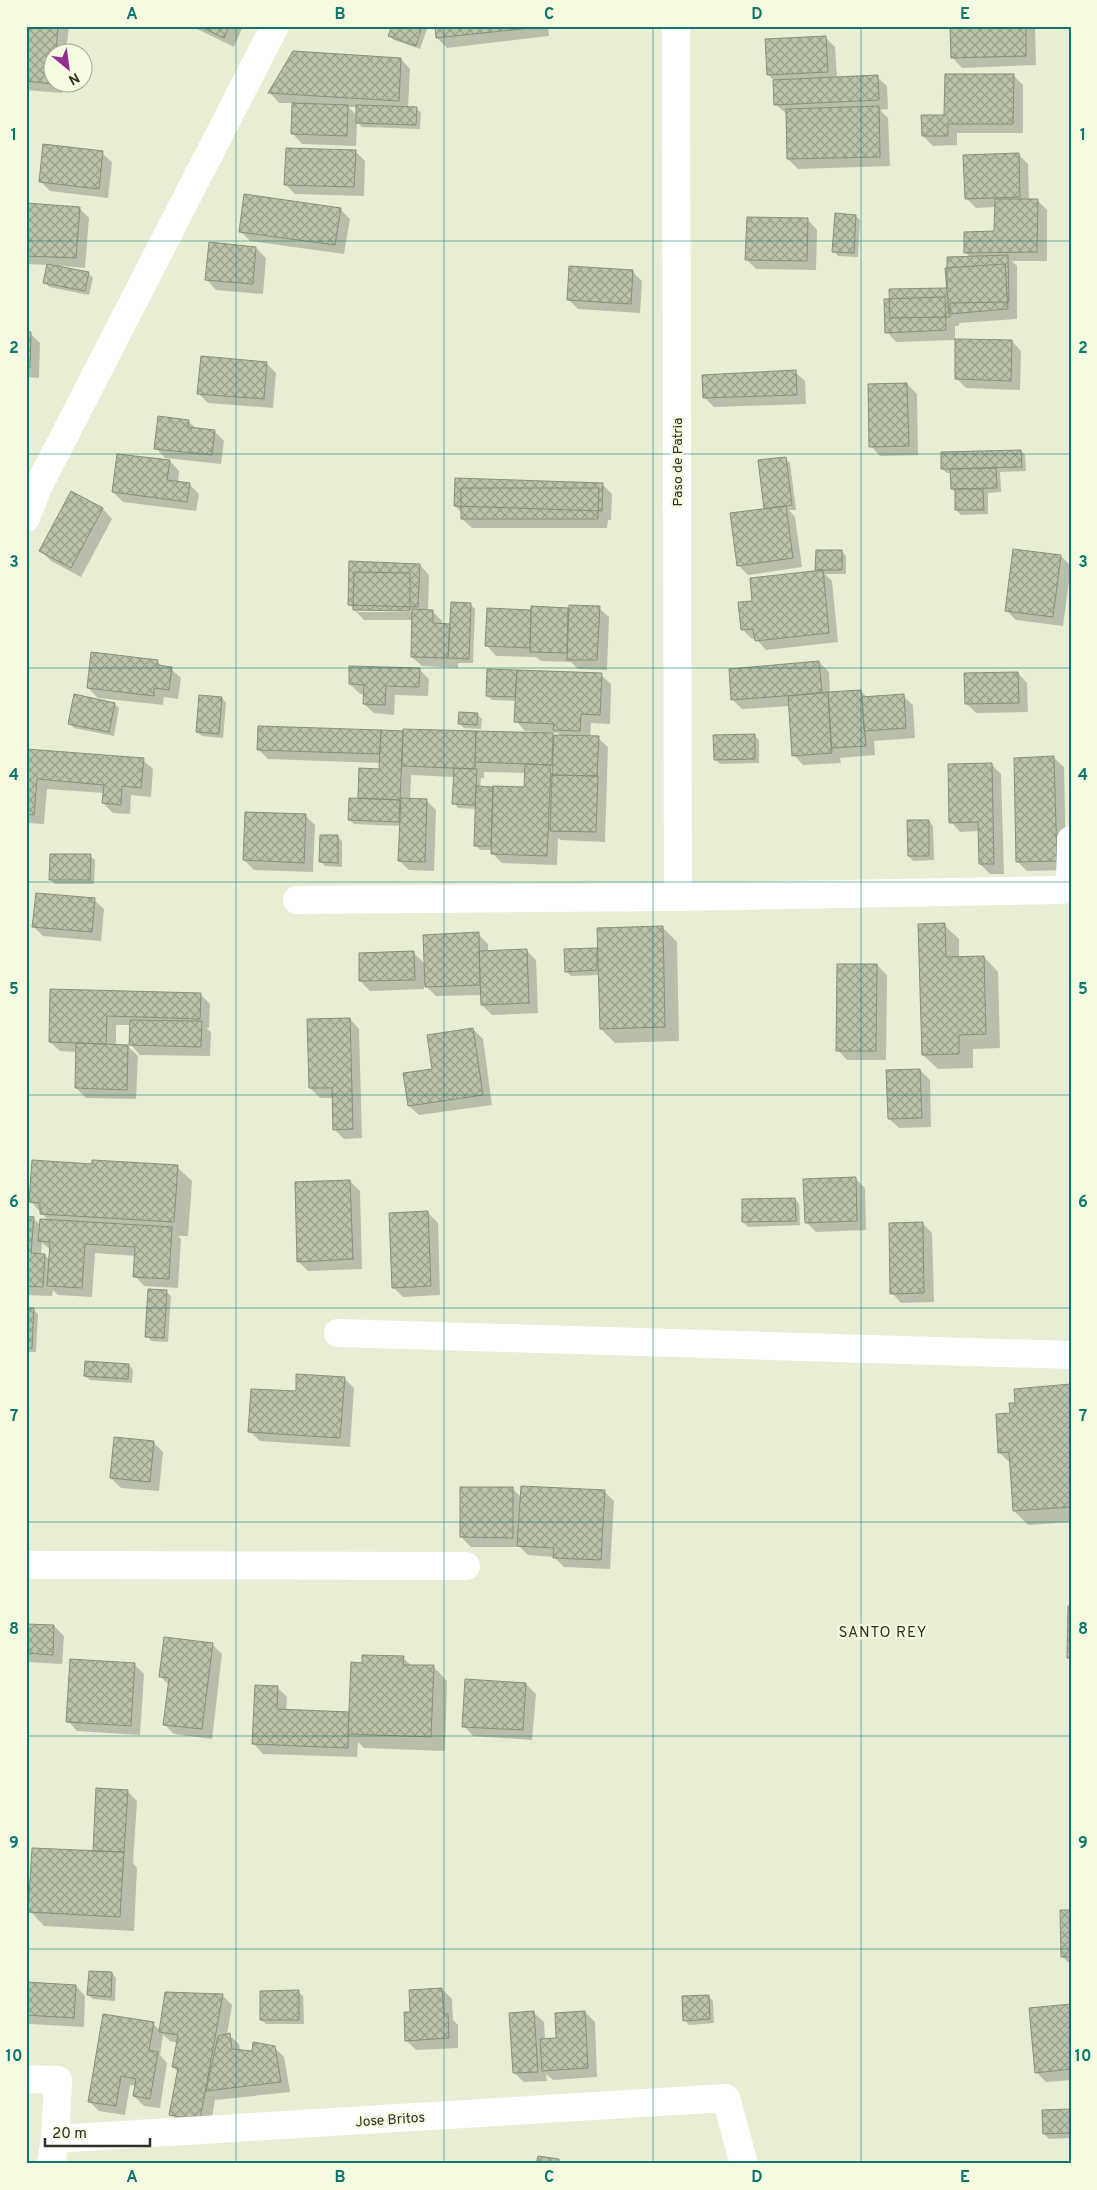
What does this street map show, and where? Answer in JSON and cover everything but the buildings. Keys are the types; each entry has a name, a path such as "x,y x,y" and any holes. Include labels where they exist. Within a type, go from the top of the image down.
{"street":[{"path":"26,518 38,487 274,26"},
{"name":"Paso de Patria","path":"676,26 678,897"},
{"path":"297,900 678,897 1061,890 1070,883 1071,840"},
{"path":"338,1333 1071,1354"},
{"path":"26,1565 466,1566"},
{"path":"26,2079 58,2080 53,2152"},
{"name":"Jose Britos","path":"53,2152 726,2098 744,2164"}],"district":[{"name":"SANTO REY","path":"883,1632"}]}
